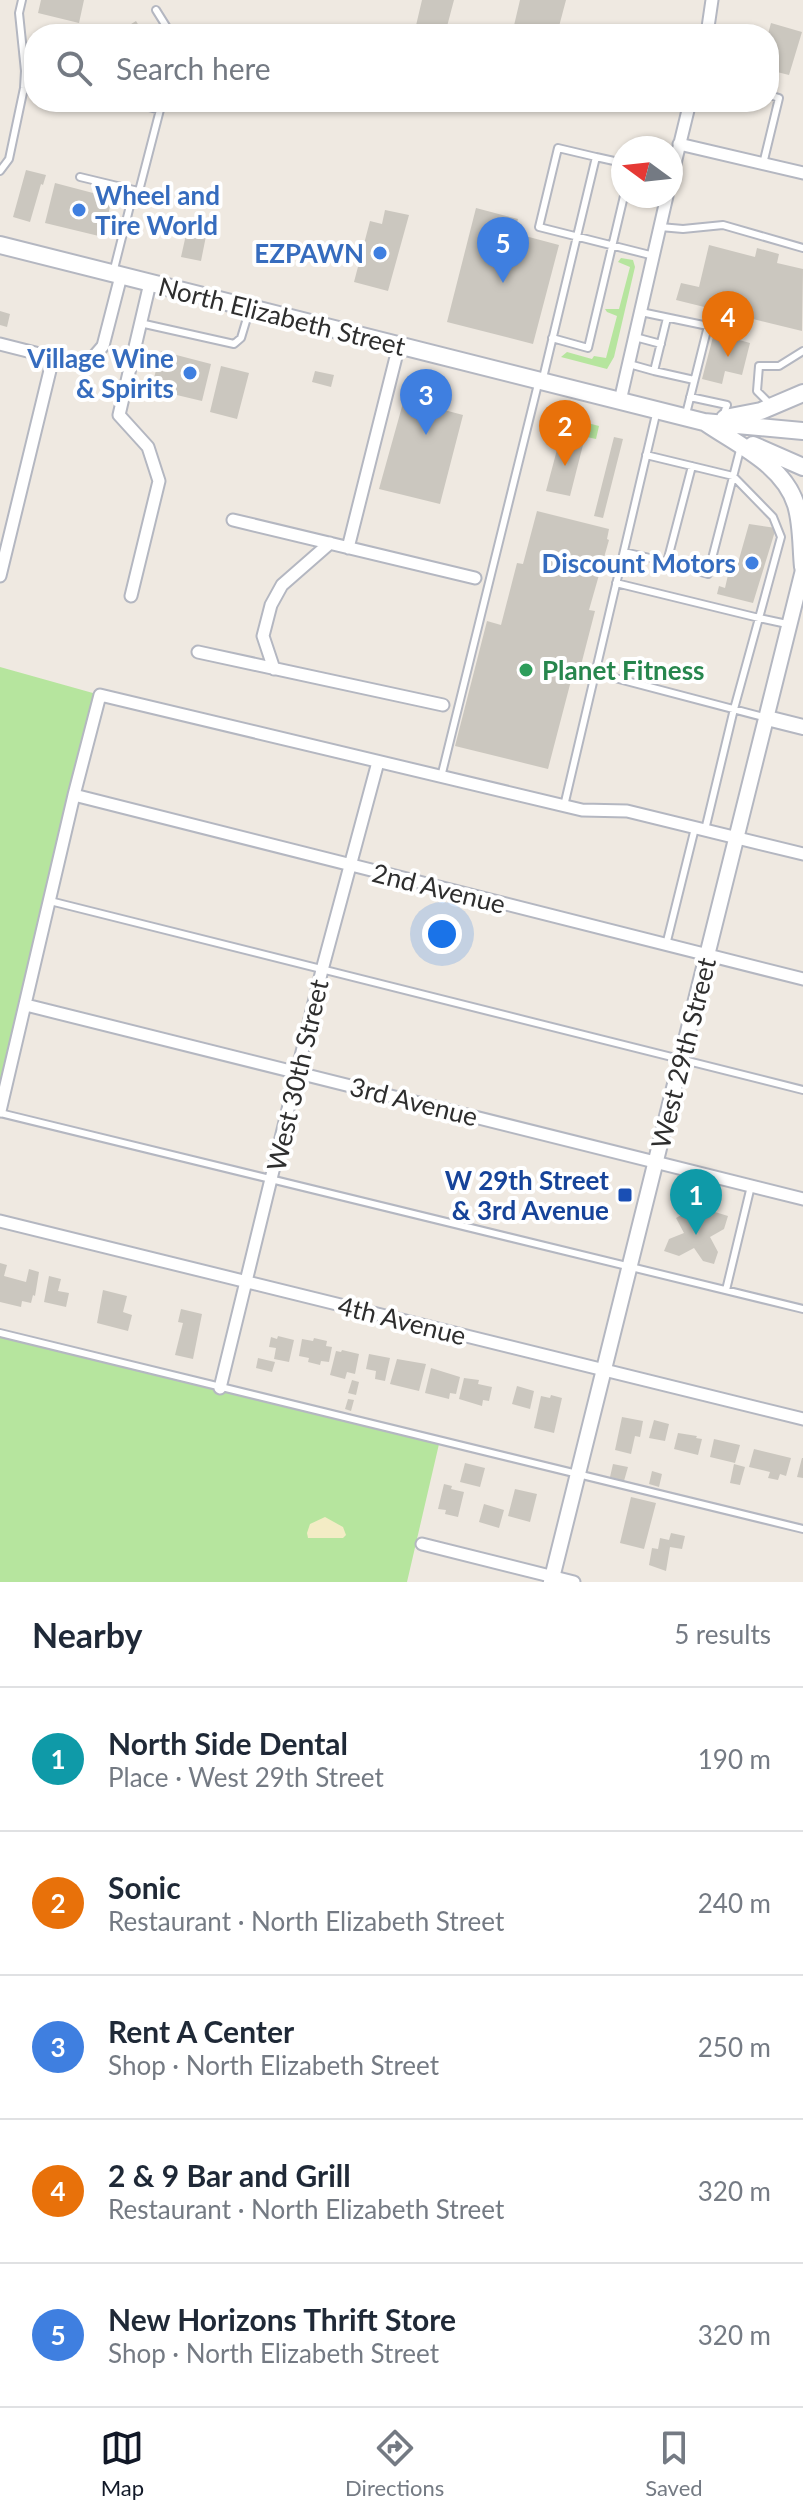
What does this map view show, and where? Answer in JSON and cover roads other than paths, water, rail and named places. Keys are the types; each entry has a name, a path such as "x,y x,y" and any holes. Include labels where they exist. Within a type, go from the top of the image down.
{"main road":[{"name":"North Elizabeth Street","path":"0,245 704,422 803,431"},
{"path":"704,422 761,411 803,393"},
{"name":"North Elizabeth Street","path":"704,422 803,467"},
{"path":"704,422 766,463 784,480 796,505 803,569"}],"street":[{"path":"708,24 712,0"},
{"path":"681,136 687,112"},
{"path":"683,145 803,173"},
{"path":"620,401 664,208"},
{"path":"0,344 71,362 91,360 103,346 117,274"},
{"path":"131,596 159,481 148,447 119,415 150,283"},
{"path":"348,548 399,345"},
{"path":"0,576 53,358"},
{"path":"233,520 475,578"},
{"path":"274,669 263,636 271,605 282,585 330,543"},
{"name":"West 29th Street","path":"552,1579 602,1368 794,621 803,569"},
{"path":"198,652 443,705"},
{"path":"0,1112 100,695 564,806 582,810 627,811 803,854"},
{"path":"767,718 803,727"},
{"name":"West 30th Street","path":"220,1388 322,970 378,762"},
{"name":"2nd Avenue","path":"74,795 803,979"},
{"name":"3rd Avenue","path":"26,1005 803,1199"},
{"name":"4th Avenue","path":"0,1221 803,1419"},
{"path":"422,1544 552,1579 574,1582"}],"lane":[{"path":"22,0 19,13 24,61"},
{"path":"156,10 165,24"},
{"path":"0,171 9,159 24,88"},
{"path":"80,177 139,191 159,112"},
{"path":"763,164 776,112"},
{"path":"611,160 558,148 539,227 654,256"},
{"path":"441,777 596,157"},
{"path":"117,274 134,190"},
{"path":"552,338 588,348 621,208"},
{"path":"660,227 683,229 723,225 803,248"},
{"path":"140,323 234,344 241,338 250,308"},
{"path":"641,312 738,331"},
{"path":"654,371 667,318"},
{"path":"685,417 708,326"},
{"path":"635,337 661,344"},
{"path":"772,407 757,391 759,366 779,366 803,351"},
{"path":"629,364 694,380"},
{"path":"690,397 727,405 722,419"},
{"path":"564,806 657,410"},
{"path":"624,552 708,574 741,446"},
{"path":"646,455 733,476 773,517 781,537 666,945"},
{"path":"667,562 692,466"},
{"path":"616,583 759,618 794,621"},
{"path":"596,673 767,718"},
{"path":"50,901 803,1090"},
{"path":"0,1112 803,1309"},
{"path":"726,1290 751,1186"},
{"path":"0,1333 803,1529"}],"place":[{"name":"Wheel and Tire World","path":"79,210"},
{"name":"EZPAWN","path":"380,253"},
{"name":"New Horizons Thrift Store","path":"503,283"},
{"name":"2 & 9 Bar and Grill","path":"728,357"},
{"name":"Village Wine & Spirits","path":"190,373"},
{"name":"Rent A Center","path":"426,435"},
{"name":"Sonic","path":"565,466"},
{"name":"Discount Motors","path":"752,563"},
{"name":"Planet Fitness","path":"526,670"},
{"name":"W 29th Street & 3rd Avenue","path":"625,1195"},
{"name":"North Side Dental","path":"696,1235"}]}
